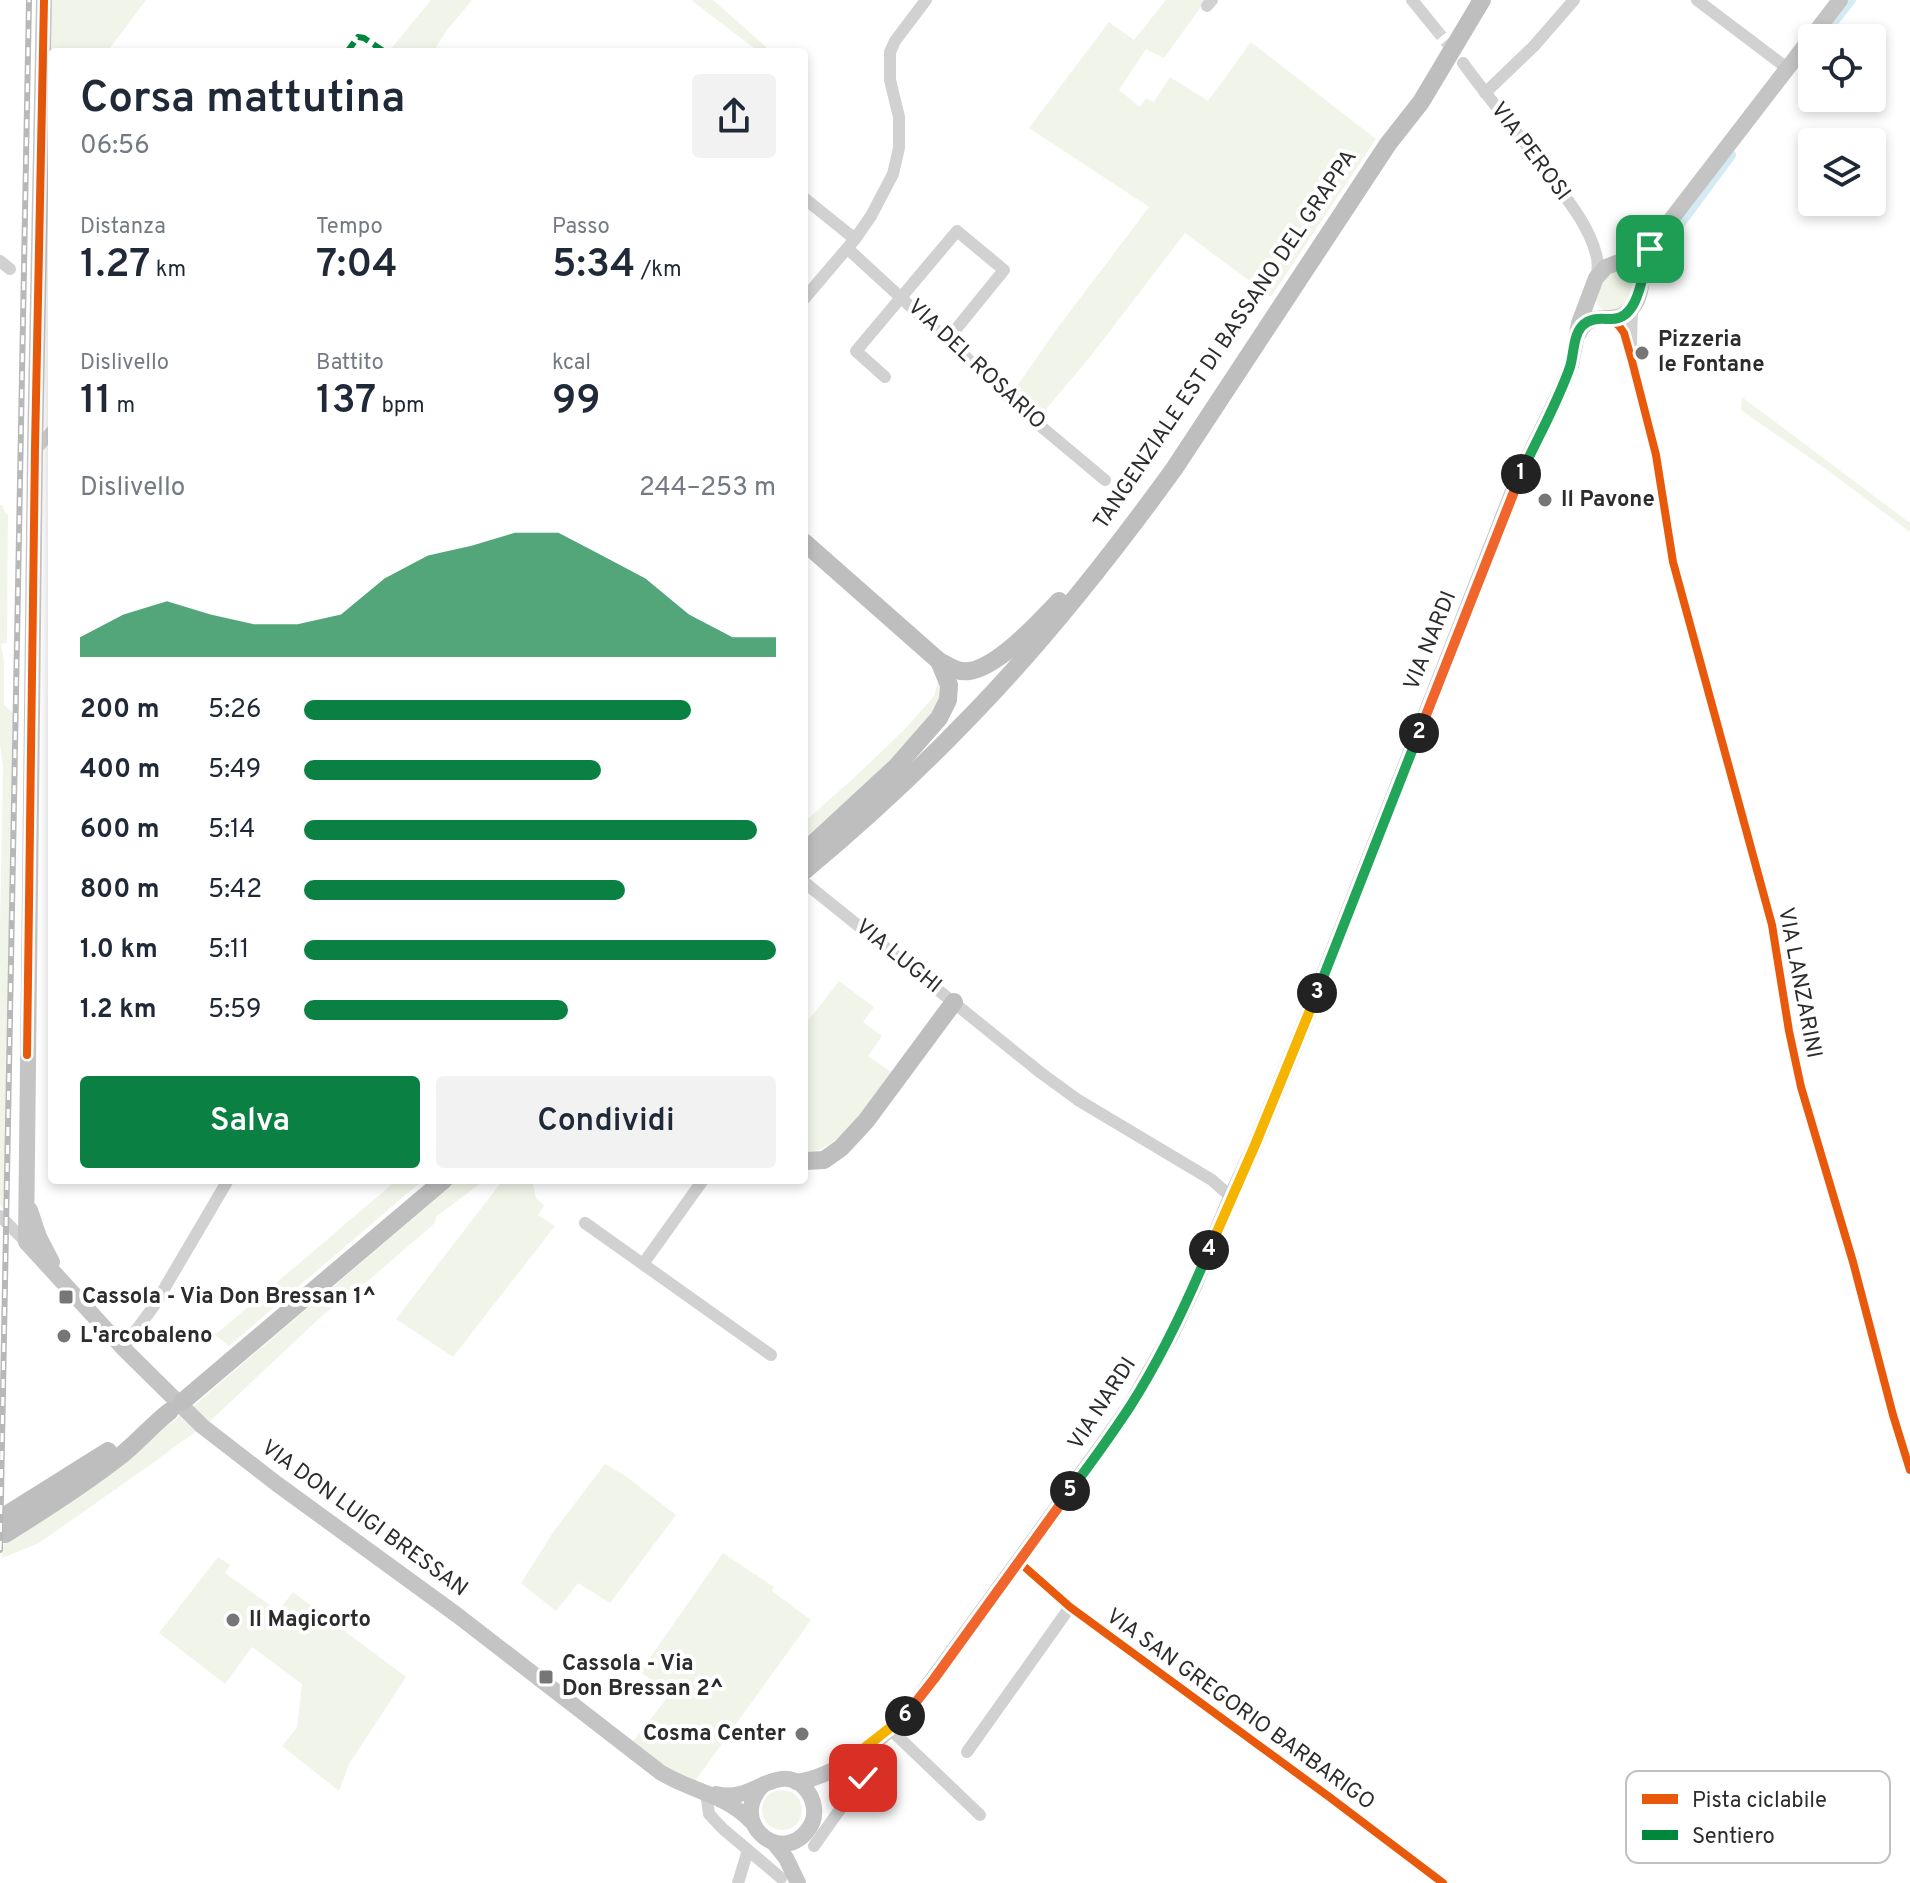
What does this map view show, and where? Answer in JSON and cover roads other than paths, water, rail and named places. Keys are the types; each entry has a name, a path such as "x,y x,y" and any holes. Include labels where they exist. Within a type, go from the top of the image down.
{"highway":[{"name":"TANGENZIALE EST DI BASSANO DEL GRAPPA","path":"1388,144 1469,0"},
{"name":"TANGENZIALE EST DI BASSANO DEL GRAPPA","path":"808,868 901,786 971,716 1098,569 1174,469 1388,144 1421,102 1482,0"},
{"path":"808,546 939,661 955,670 968,672 997,658 1098,569"},
{"path":"808,848 897,766 939,718 948,700 949,685 939,661"},
{"path":"808,883 829,850"},
{"path":"808,1161 824,1160 841,1148 866,1121 954,1002"},
{"path":"5,1534 121,1455 152,1425 439,1184"},
{"path":"6,1515 152,1425"}],"main road":[{"path":"31,1241 27,1196 35,448 44,0"},
{"path":"1596,278 1606,267 1636,257 1653,243 1840,0"},
{"path":"1576,338 1583,326 1594,319 1619,317 1632,307 1640,292 1645,262 1653,243"},
{"path":"1622,262 1636,269 1641,279"},
{"name":"VIA NARDI","path":"814,1805 820,1790 844,1764 909,1712 1117,1426 1155,1364 1195,1284 1308,1015 1517,481 1571,365 1579,323 1596,278"},
{"path":"1590,297 1593,308 1608,319"},
{"name":"VIA DON LUIGI BRESSAN","path":"31,1241 123,1348 202,1426 457,1615 648,1764 678,1783 729,1802 751,1821"},
{"name":"VIA NARDI","path":"796,1782 844,1764"},
{"path":"775,1779 796,1782 809,1794 814,1805 807,1841 798,1848 792,1880 786,1858 773,1842 759,1834 751,1821 750,1807 756,1791 775,1779"},
{"name":"VIA DON LUIGI BRESSAN","path":"706,1793 726,1796 741,1794 764,1784"},
{"path":"773,1842 807,1841"}],"street":[{"path":"808,294 852,244 893,174 899,148 899,117 890,80 890,52 903,29 926,0"},
{"path":"1412,0 1434,27"},
{"name":"VIA PEROSI","path":"1574,0 1534,46 1485,93 1568,200 1591,239"},
{"path":"1697,0 1787,68"},
{"path":"1463,63 1485,93"},
{"name":"VIA DEL ROSARIO","path":"808,202 902,297 1044,429 1105,480"},
{"path":"885,377 856,351 957,231 1004,270 948,339"},
{"path":"1591,239 1605,256 1622,262"},
{"path":"1591,239 1599,268 1596,278"},
{"name":"VIA LANZARINI","path":"1632,307 1632,361"},
{"name":"VIA LANZARINI","path":"1608,319 1624,333 1632,361 1656,455 1673,562 1772,925 1801,1087 1910,1470"},
{"path":"35,448 48,436"},
{"name":"VIA LUGHI","path":"808,886 1078,1100 1234,1190"},
{"path":"123,1348 154,1306 226,1184"},
{"path":"643,1264 700,1184"},
{"path":"0,1216 31,1241"},
{"path":"585,1223 771,1355"},
{"name":"VIA SAN GREGORIO BARBARIGO","path":"1019,1562 1070,1607 1443,1883"},
{"path":"967,1752 1070,1607"},
{"path":"890,1729 980,1815"},
{"path":"807,1841 863,1778 880,1753"},
{"path":"844,1764 863,1778"},
{"path":"706,1793 709,1814 722,1828 792,1880"},
{"path":"738,1883 748,1850"}],"waterway":[{"path":"1832,24 1851,0"},
{"path":"1660,251 1731,155"}],"tunnel":[{"path":"1434,27 1456,54"}],"railway":[{"path":"0,1550 29,0"}],"place":[{"name":"Pizzeria le Fontane","path":"1642,353"},
{"name":"Il Pavone","path":"1545,500"},
{"name":"Cassola - Via Don Bressan 1^","path":"66,1297"},
{"name":"L'arcobaleno","path":"64,1336"},
{"name":"Il Magicorto","path":"233,1620"},
{"name":"Cassola - Via Don Bressan 2^","path":"546,1677"},
{"name":"Cosma Center","path":"802,1734"}]}
